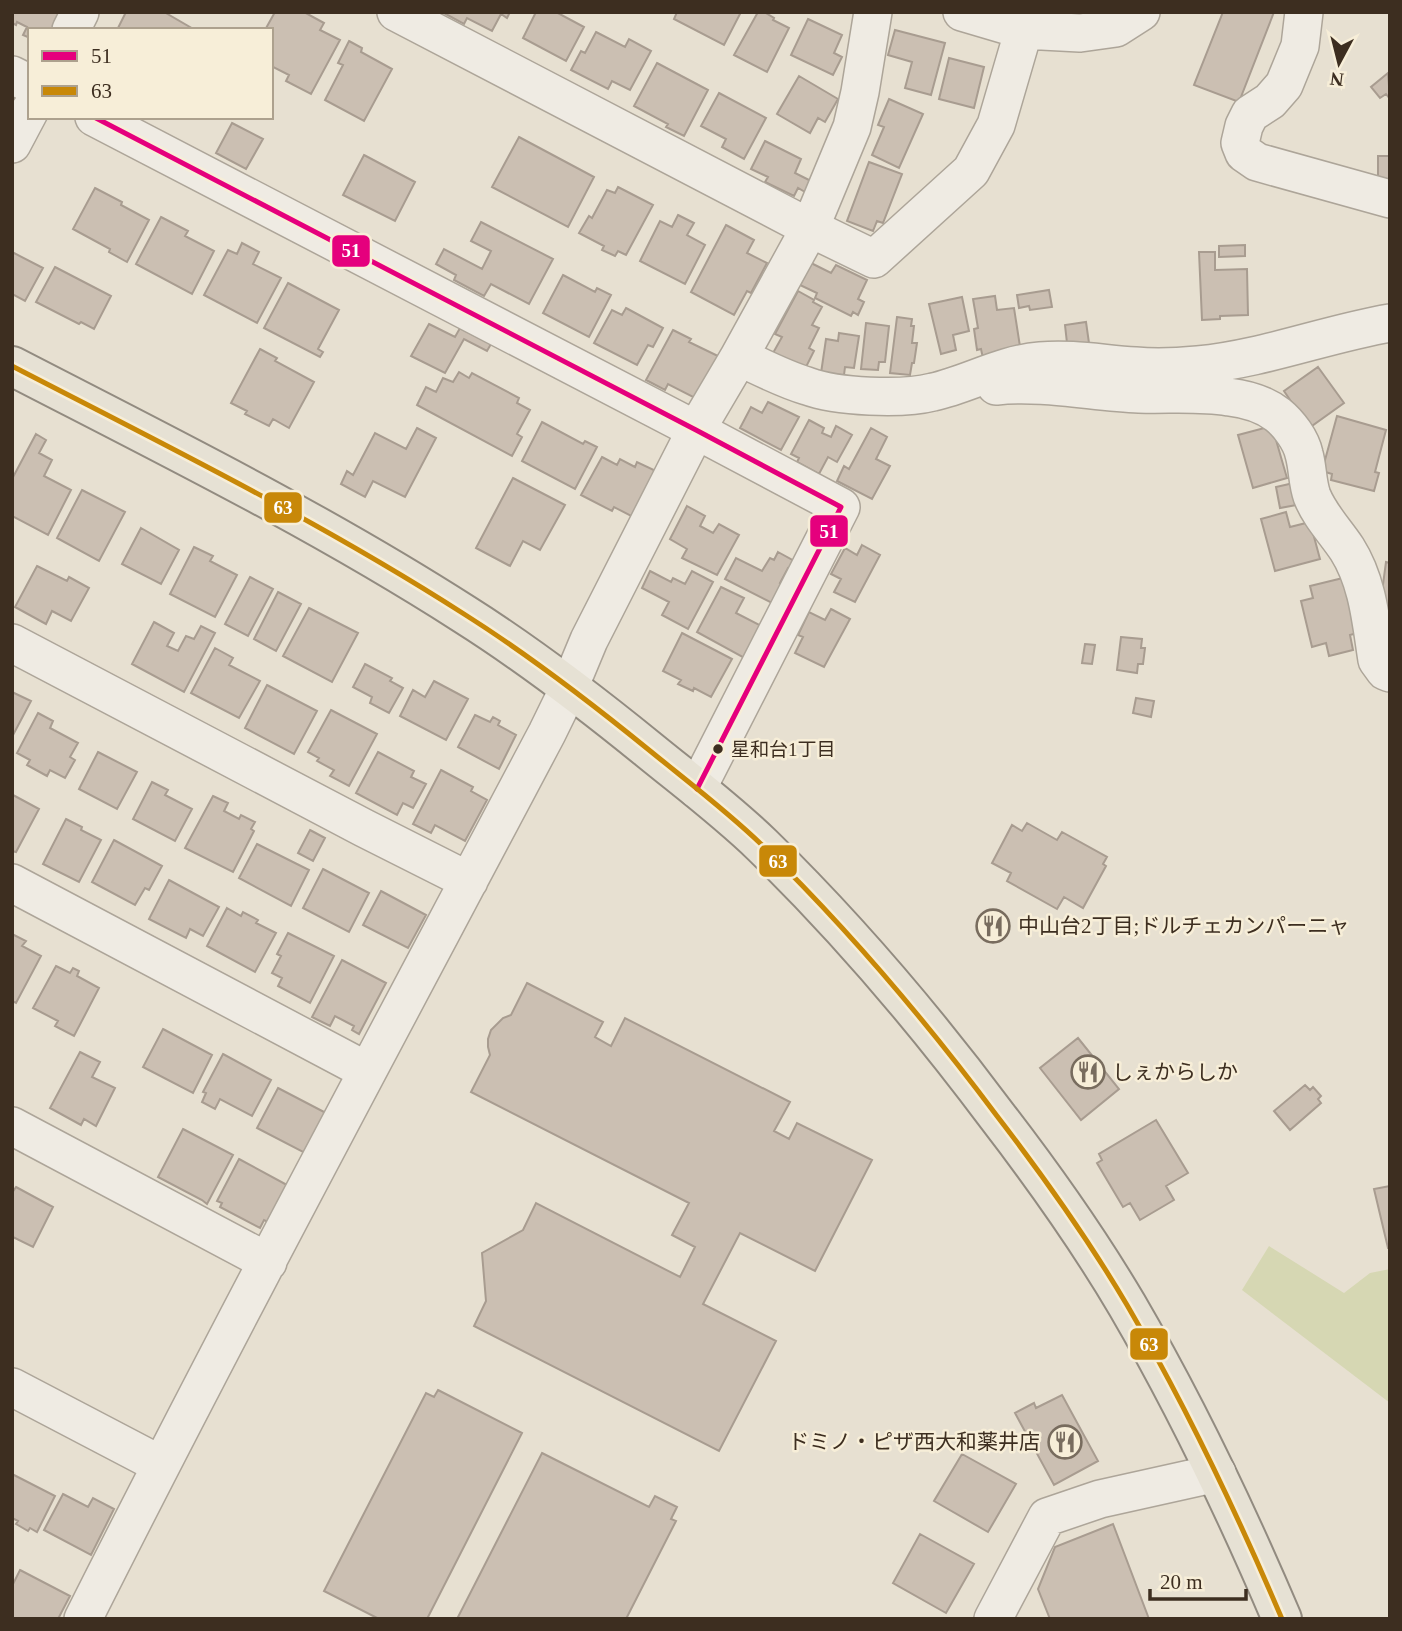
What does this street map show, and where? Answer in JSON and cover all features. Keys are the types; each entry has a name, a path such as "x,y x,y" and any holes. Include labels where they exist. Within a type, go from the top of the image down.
{"main road":[{"path":"12,366 367,553 467,615 569,688 697,789 760,844 829,915 913,1009 1055,1191 1125,1301 1169,1379 1217,1473 1282,1619"}],"street":[{"path":"72,28 80,12"},
{"path":"396,12 874,259 971,171 996,125 1026,21"},
{"path":"83,1619 367,1070 569,688 589,640 696,429 810,228 852,127 873,12"},
{"path":"962,12 1026,21 1080,33 1116,28 1141,12"},
{"path":"1304,12 1300,46 1284,85 1270,101 1250,114 1244,125 1240,143 1244,153 1257,162 1390,198"},
{"path":"12,75 28,83"},
{"path":"12,144 28,114"},
{"path":"98,119 841,507 697,789"},
{"path":"933,393 1012,365 1075,360 1137,367 1202,365 1390,323"},
{"path":"739,357 810,388 872,396 896,397 1009,384 1141,394 1211,395 1253,402 1266,407 1280,416 1296,435 1304,454 1312,495 1321,514 1347,549 1362,578 1377,660 1385,671 1390,673"},
{"path":"12,643 469,881"},
{"path":"12,883 367,1070"},
{"path":"12,1126 268,1262"},
{"path":"12,1387 161,1465"},
{"path":"1005,1611 1048,1517 1100,1499 1217,1473"}],"green space":[{"path":"1269,1246 1344,1293 1370,1273 1390,1269 1390,1403 1242,1290"}],"building":[{"path":"12,12 61,12 53,28 28,28 28,37 23,35 27,27 17,22 16,25 12,23"},
{"path":"126,12 164,12 192,28 118,28"},
{"path":"275,12 304,12 324,23 320,30 340,40 311,94 286,81 289,75 273,67 273,28 266,28"},
{"path":"442,12 510,12 507,18 501,14 492,31 467,18 464,24"},
{"path":"536,12 556,12 584,27 566,61 523,38"},
{"path":"677,12 741,12 724,45 674,19"},
{"path":"758,12 764,12 789,28 767,72 734,55"},
{"path":"1223,12 1274,12 1239,102 1194,85"},
{"path":"808,19 842,35 834,53 842,57 833,75 791,55"},
{"path":"895,30 945,43 931,95 905,88 912,62 888,55"},
{"path":"596,32 625,47 629,39 651,51 630,90 612,81 608,89 571,70 581,51 585,53"},
{"path":"349,41 362,48 361,52 392,69 364,121 325,100 343,65 338,63"},
{"path":"949,58 984,67 974,108 939,99"},
{"path":"657,63 708,90 684,136 634,106"},
{"path":"1388,73 1390,99 1386,94 1380,98 1371,87"},
{"path":"799,76 838,99 825,122 818,118 810,133 777,114"},
{"path":"719,93 766,118 744,159 722,147 726,139 701,126"},
{"path":"889,99 923,114 899,168 872,155 884,127 878,125"},
{"path":"232,123 263,139 246,169 216,153"},
{"path":"519,137 594,177 568,227 492,187"},
{"path":"765,141 801,159 795,173 811,181 805,192 798,188 794,196 765,182 768,177 751,169"},
{"path":"364,155 415,182 395,221 343,195"},
{"path":"1378,156 1390,156 1390,184 1378,184"},
{"path":"869,162 902,174 883,223 877,221 873,231 847,221"},
{"path":"618,187 653,205 626,255 618,251 615,256 602,250 604,246 579,233 589,216 592,218 607,190 615,193"},
{"path":"95,188 149,220 127,262 109,252 110,249 73,229"},
{"path":"678,215 694,223 687,235 705,245 685,284 640,261 660,221 672,227"},
{"path":"161,217 188,231 185,236 214,251 192,294 136,264"},
{"path":"481,222 553,259 529,304 491,284 484,296 454,280 456,275 436,264 444,249 482,269 491,251 471,241"},
{"path":"726,225 754,240 747,253 767,263 751,293 747,291 734,315 691,292"},
{"path":"242,243 259,252 253,264 281,278 257,323 204,295 228,250 237,254"},
{"path":"1245,245 1245,256 1219,257 1219,246"},
{"path":"12,252 43,268 25,301 12,294"},
{"path":"1199,252 1215,252 1215,270 1247,269 1248,315 1202,320"},
{"path":"811,263 831,273 836,265 867,280 858,299 864,302 858,315 853,312 851,316 815,298 817,293 800,285"},
{"path":"55,267 111,296 94,329 36,302"},
{"path":"563,275 595,292 597,288 611,295 589,337 543,313"},
{"path":"288,283 339,310 318,349 323,352 320,357 264,328"},
{"path":"1049,290 1052,307 1030,310 1029,306 1019,308 1017,295"},
{"path":"798,291 822,307 812,325 819,328 809,348 814,351 805,369 773,353 782,337 775,334"},
{"path":"995,296 997,310 1014,308 1021,353 984,363 981,349 977,350 974,329 978,328 973,299"},
{"path":"962,297 969,331 953,335 956,350 941,354 929,304"},
{"path":"626,308 663,328 653,347 648,345 637,365 594,343 612,310 622,315"},
{"path":"897,317 912,319 911,326 914,326 912,343 917,343 910,375 890,373"},
{"path":"1086,322 1090,350 1068,352 1065,325"},
{"path":"866,323 889,326 885,362 879,362 878,370 861,369"},
{"path":"429,324 455,337 460,328 491,344 487,351 464,339 445,373 411,356"},
{"path":"673,330 691,339 689,342 720,357 705,386 702,384 695,398 668,384 665,390 646,380"},
{"path":"839,333 859,336 854,368 845,367 843,383 820,380 826,339 838,341"},
{"path":"260,349 277,358 275,361 314,382 289,428 273,419 269,426 245,414 247,411 231,403"},
{"path":"1318,367 1344,403 1309,428 1284,391"},
{"path":"459,372 469,378 472,373 519,398 517,403 530,410 517,434 522,437 512,456 417,405 426,387 436,392 443,378 453,382"},
{"path":"768,402 799,417 781,450 740,428 751,407 762,413"},
{"path":"1337,416 1386,430 1375,472 1379,473 1374,491 1331,480 1332,474 1322,471"},
{"path":"809,420 824,428 822,433 831,437 836,426 852,435 837,462 828,457 819,474 797,462 799,458 791,454"},
{"path":"542,422 583,444 585,441 597,447 575,489 522,461"},
{"path":"1272,426 1287,478 1253,488 1238,435"},
{"path":"417,428 436,438 405,497 373,481 365,497 341,484 347,471 353,475 375,433 406,449"},
{"path":"871,428 887,437 876,459 890,466 872,499 837,481 844,466 849,469"},
{"path":"36,434 46,440 39,453 52,460 44,476 71,490 48,535 12,516 12,479"},
{"path":"602,457 617,465 620,459 635,467 637,462 658,472 635,518 614,507 612,511 581,495"},
{"path":"513,478 565,505 540,550 523,541 510,566 476,548"},
{"path":"1298,482 1302,504 1280,508 1276,487"},
{"path":"82,490 125,512 99,561 57,538"},
{"path":"687,506 705,516 700,526 713,533 719,524 739,535 717,575 682,558 687,549 670,539"},
{"path":"1286,512 1290,527 1310,522 1320,559 1275,571 1261,519"},
{"path":"141,528 179,550 161,584 122,564"},
{"path":"862,545 880,555 855,602 834,592 841,579 831,574 845,548 857,555"},
{"path":"194,547 213,556 210,561 237,575 215,617 170,594"},
{"path":"778,552 796,562 792,570 788,568 780,583 786,586 776,605 725,579 736,558 762,571 770,558 774,560"},
{"path":"1386,562 1390,563 1390,615 1379,614"},
{"path":"37,566 67,581 69,577 89,588 71,621 52,611 46,624 15,607"},
{"path":"650,571 671,582 673,578 685,584 692,571 713,582 688,629 662,615 669,602 642,588"},
{"path":"250,577 273,589 248,636 225,624"},
{"path":"1347,577 1361,632 1350,635 1353,650 1329,656 1326,643 1312,647 1301,601 1313,598 1310,586"},
{"path":"721,587 744,598 736,613 765,628 748,660 697,632"},
{"path":"278,592 301,604 276,651 254,639"},
{"path":"309,608 358,633 332,682 283,656"},
{"path":"831,609 850,619 824,667 795,653 803,637 798,635 809,612 825,620"},
{"path":"154,622 174,633 167,646 178,651 186,636 194,639 201,626 215,633 184,692 132,664"},
{"path":"682,633 732,659 711,697 694,688 693,691 678,684 681,680 663,671"},
{"path":"1121,637 1142,639 1141,648 1145,648 1143,664 1138,664 1137,673 1117,670"},
{"path":"1085,644 1095,645 1092,664 1082,663"},
{"path":"215,648 233,658 229,665 260,681 239,718 191,693"},
{"path":"365,664 392,678 390,681 403,688 389,713 370,703 372,697 353,687"},
{"path":"434,681 468,699 446,740 400,716 413,690 425,697"},
{"path":"267,685 317,711 294,754 245,728"},
{"path":"12,692 31,701 12,737"},
{"path":"1136,698 1154,701 1151,717 1133,713"},
{"path":"331,710 377,734 349,786 330,776 334,770 317,761 319,758 308,752"},
{"path":"38,713 53,721 50,728 78,743 70,757 75,760 65,778 50,770 47,776 27,765 30,760 17,753"},
{"path":"475,715 490,722 493,717 500,721 498,725 516,735 499,769 458,747"},
{"path":"98,752 137,772 117,809 79,789"},
{"path":"378,752 414,771 411,777 426,784 413,808 403,803 397,815 356,793"},
{"path":"441,770 473,787 471,791 487,800 465,841 435,825 431,833 413,824"},
{"path":"152,782 168,790 165,795 192,809 175,841 133,819"},
{"path":"13,795 39,809 16,852 12,851"},
{"path":"213,796 228,803 224,811 239,819 241,815 255,822 251,829 254,831 233,872 185,848"},
{"path":"66,819 101,840 79,882 43,864"},
{"path":"1027,823 1057,840 1062,832 1107,857 1103,864 1106,866 1083,908 1064,897 1057,909 1007,881 1011,873 992,863 1012,825 1022,831"},
{"path":"310,830 325,838 313,861 298,853"},
{"path":"114,840 162,866 149,890 145,888 135,905 92,882"},
{"path":"257,844 309,870 291,906 239,878"},
{"path":"323,869 369,893 349,932 303,908"},
{"path":"169,880 219,907 203,936 190,929 186,938 149,919"},
{"path":"381,891 426,915 408,948 363,925"},
{"path":"227,908 241,916 243,912 258,920 256,923 276,933 255,972 207,946"},
{"path":"288,933 334,956 310,1003 278,986 282,978 272,973 281,956 277,954"},
{"path":"12,934 26,941 22,946 41,956 16,1003 12,1001"},
{"path":"342,960 386,983 359,1034 352,1030 354,1026 335,1016 330,1026 312,1017"},
{"path":"56,966 70,973 73,968 79,971 77,976 99,988 74,1036 55,1026 58,1021 33,1008"},
{"path":"527,983 603,1022 595,1037 611,1046 625,1018 790,1102 774,1131 789,1139 797,1123 872,1160 815,1271 740,1233 703,1304 776,1341 719,1451 474,1326 486,1301 482,1253 523,1230 536,1203 680,1277 695,1247 672,1235 689,1203 471,1092 490,1055 488,1039 491,1030 503,1018 511,1015"},
{"path":"163,1029 212,1055 193,1093 143,1067"},
{"path":"1078,1038 1119,1089 1081,1120 1040,1068"},
{"path":"80,1052 100,1062 92,1077 115,1088 96,1126 84,1119 81,1125 50,1108"},
{"path":"223,1054 271,1080 252,1116 220,1099 215,1109 202,1102 206,1093 203,1092"},
{"path":"1305,1085 1310,1090 1313,1087 1321,1096 1318,1099 1321,1103 1290,1130 1274,1111"},
{"path":"278,1088 326,1113 305,1153 257,1128"},
{"path":"1156,1120 1188,1173 1166,1186 1174,1200 1140,1220 1130,1203 1123,1207 1097,1163 1102,1160 1099,1154"},
{"path":"183,1129 233,1155 207,1204 158,1177"},
{"path":"239,1159 287,1185 268,1222 264,1220 260,1228 220,1207 222,1203 217,1201"},
{"path":"1390,1186 1390,1248 1388,1248 1374,1189"},
{"path":"16,1187 53,1207 33,1247 12,1238 12,1193"},
{"path":"438,1390 522,1433 427,1619 379,1619 324,1591 426,1393 434,1397"},
{"path":"1062,1395 1098,1461 1054,1485 1015,1413 1034,1403 1036,1408"},
{"path":"542,1453 649,1507 655,1496 677,1507 671,1519 676,1521 626,1619 457,1619"},
{"path":"962,1454 1016,1484 988,1532 934,1501"},
{"path":"12,1474 55,1496 37,1532 30,1528 28,1531 16,1524 18,1521 12,1518"},
{"path":"63,1494 88,1507 93,1498 114,1509 91,1555 44,1530"},
{"path":"1113,1524 1149,1619 1050,1619 1038,1589 1055,1547"},
{"path":"920,1534 974,1564 946,1613 893,1583"},
{"path":"20,1570 70,1596 58,1619 12,1619 12,1586"}],"transit line":[{"name":"51","path":"98,119 841,507 697,789"},
{"name":"63","path":"12,366 298,515 464,614 582,697 707,796 762,845 855,942 914,1010 1049,1185 1081,1232 1127,1305 1190,1420 1282,1619"}],"place":[{"name":"星和台1丁目","path":"718,749"},
{"name":"中山台2丁目;ドルチェカンパーニャ","path":"993,926"},
{"name":"しぇからしか","path":"1088,1072"},
{"name":"ドミノ・ピザ西大和薬井店","path":"1065,1442"}]}
